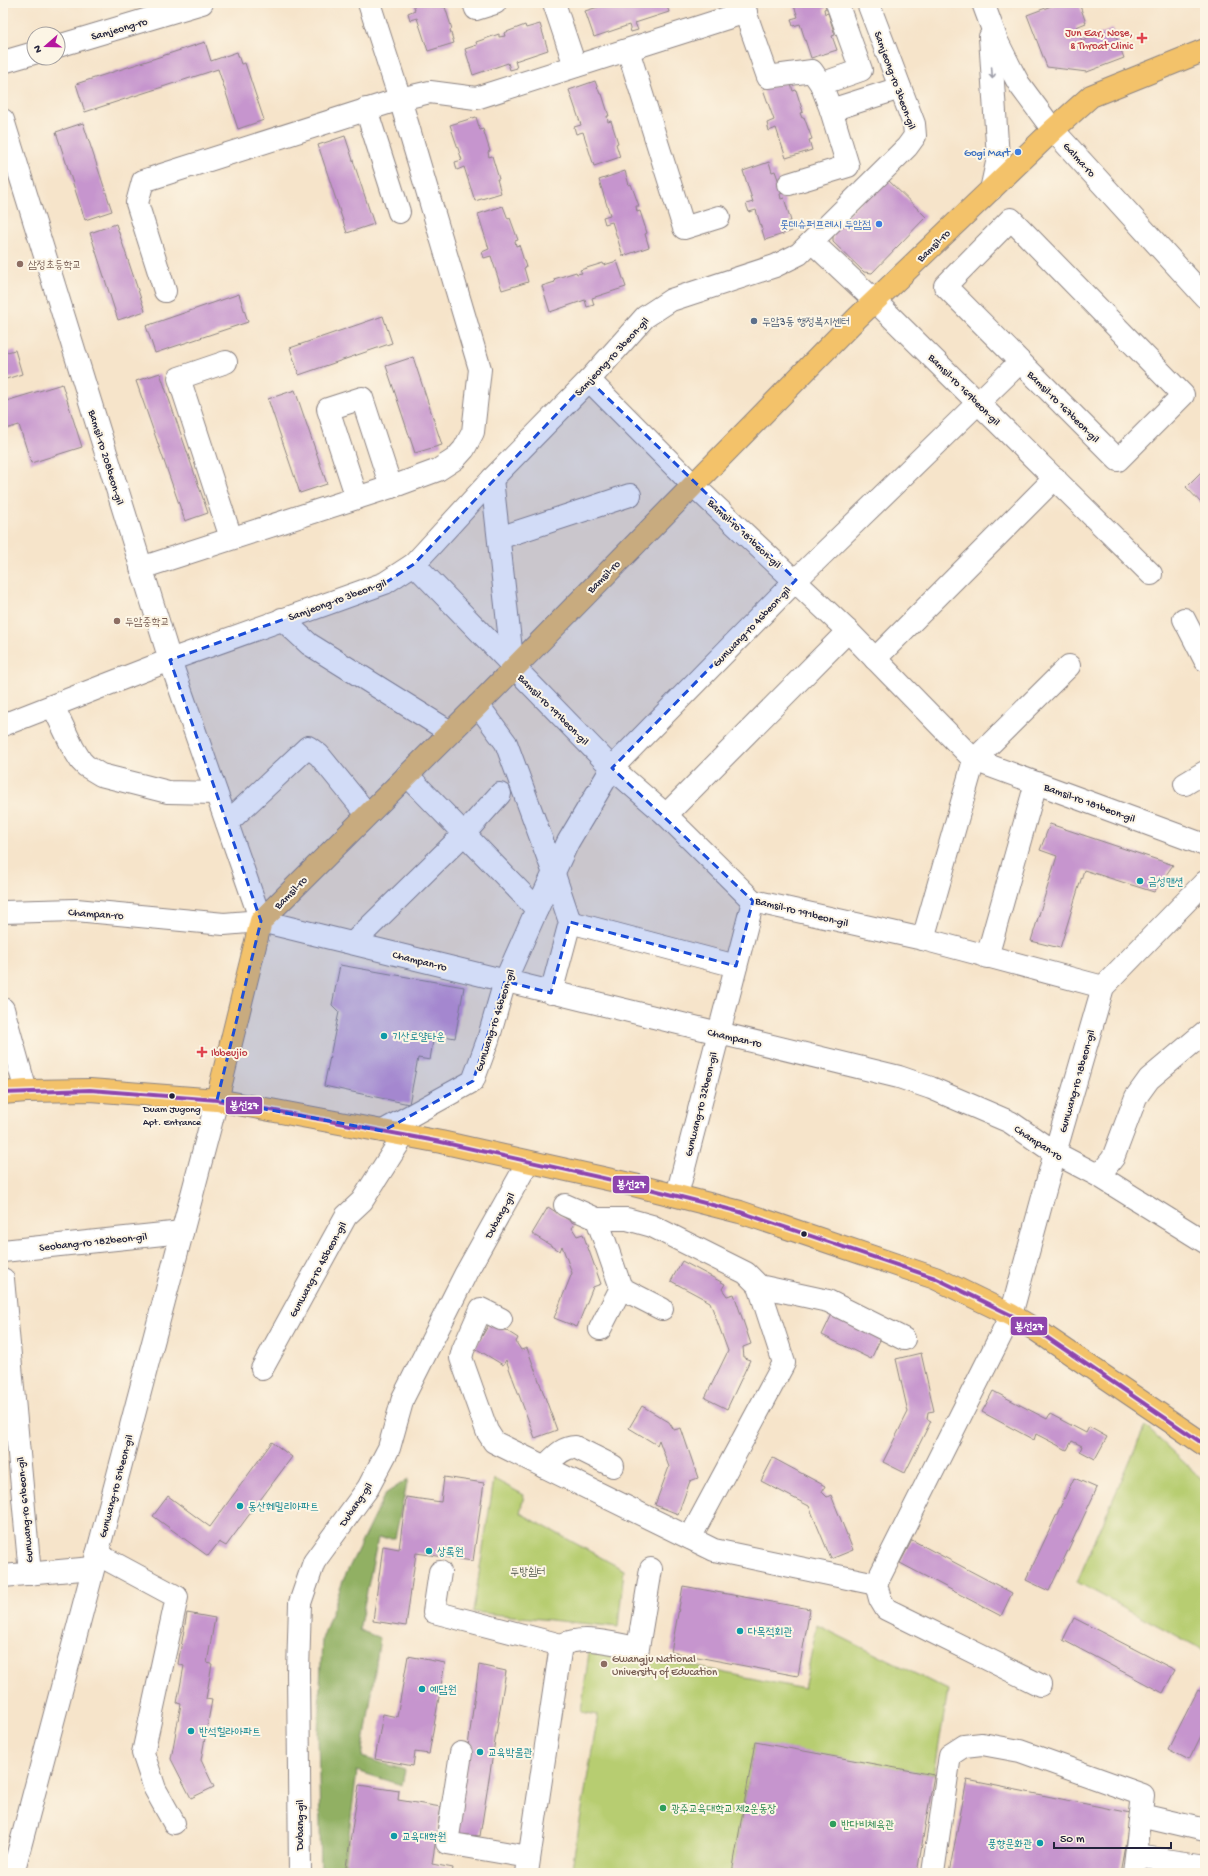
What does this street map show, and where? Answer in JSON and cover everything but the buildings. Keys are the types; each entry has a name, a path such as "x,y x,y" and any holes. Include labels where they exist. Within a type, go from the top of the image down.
{"main road":[{"name":"Bamsil-ro","path":"261,921 478,705 693,484 875,301 1053,130 1091,96 1205,50"},
{"path":"217,1100 261,921"},
{"path":"3,1093 26,1091 90,1090 217,1100 394,1133 677,1195 740,1212 928,1276 1011,1315 1204,1440"}],"street":[{"name":"Samjeong-ro","path":"66,44 202,3"},
{"path":"141,568 391,487 438,470 455,459 464,449 473,432 480,369 400,99 369,3"},
{"path":"474,3 476,9 495,3"},
{"path":"554,3 575,66"},
{"path":"822,84 860,70 837,3"},
{"name":"Samjeong-ro 3beon-gil","path":"3,725 170,660 385,583 414,564 492,479 589,380 645,317 671,300 775,266 799,254 908,147 915,136 914,124 868,3"},
{"path":"165,291 137,203 143,181 400,99 430,92 476,98 628,50 744,8 768,77 812,71 822,84 848,166 790,184"},
{"path":"986,11 998,158 991,190"},
{"name":"Galma-ro","path":"986,11 1003,55 1020,84 1053,130 1205,297"},
{"path":"628,50 684,228 719,217"},
{"path":"3,62 26,55"},
{"path":"831,110 900,88"},
{"path":"366,109 398,212"},
{"name":"Bamsil-ro 208beon-gil","path":"3,120 170,660 261,921"},
{"name":"Bamsil-ro 167beon-gil","path":"1011,220 1183,395 1118,460 1020,362 945,286 1011,220"},
{"name":"Bamsil-ro 169beon-gil","path":"812,242 875,301 1151,574"},
{"path":"226,362 179,378 232,538"},
{"name":"Gunwang-ro 46beon-gil","path":"394,1133 473,1081 488,1040 505,981 568,842 612,768 796,580 1020,362"},
{"path":"589,380 693,484"},
{"path":"357,498 328,409 362,398 391,487"},
{"path":"875,659 1055,478"},
{"path":"492,479 513,668"},
{"name":"Bamsil-ro 181beon-gil","path":"693,484 796,580 848,631 974,760 1205,845"},
{"path":"499,538 630,495"},
{"path":"414,564 513,668"},
{"name":"Samjeong-ro 3beon-gil","path":"282,619 309,644 450,732"},
{"path":"1184,619 1205,660"},
{"path":"666,815 848,631"},
{"path":"923,939 974,760 1069,666"},
{"name":"Bamsil-ro 191beon-gil","path":"513,668 612,768 666,815 753,901 923,939 1103,987"},
{"path":"478,705 506,743 554,873 570,922 552,993"},
{"path":"53,706 73,748 81,761 86,766 101,775 168,792 216,793"},
{"path":"227,823 308,747 319,755 367,814"},
{"path":"1185,784 1205,772"},
{"path":"407,775 537,909"},
{"path":"987,957 1036,783"},
{"path":"353,943 464,834 500,794"},
{"name":"Gunwang-ro 18beon-gil","path":"876,1584 1011,1315 1055,1153 1103,987 1205,882"},
{"name":"Gunwang-ro 32beon-gil","path":"677,1195 753,901"},
{"name":"Champan-ro","path":"3,912 76,910 224,924 261,921 718,1034 899,1077 931,1088 1010,1122 1055,1153 1098,1176 1205,1242"},
{"path":"570,922 736,966"},
{"path":"3,1009 26,1091"},
{"path":"1098,1176 1113,1158 1136,1097 1149,1079 1202,1034"},
{"name":"Gunwang-ro 51beon-gil","path":"10,1868 95,1561 217,1100"},
{"name":"Gunwang-ro 45beon-gil","path":"262,1369 346,1216 362,1201 394,1133"},
{"name":"Dubang-gil","path":"300,1873 298,1672 300,1603 314,1562 368,1488 389,1448 403,1398 466,1273 528,1162"},
{"path":"565,1205 597,1219 628,1219 652,1226 746,1273 759,1286 784,1363 690,1538"},
{"path":"597,1219 621,1288 662,1309"},
{"name":"Seobang-ro 182beon-gil","path":"3,1251 182,1232"},
{"name":"Gunwang-ro 61beon-gil","path":"3,1279 30,1574"},
{"path":"759,1286 828,1301 904,1339"},
{"path":"600,1329 621,1288"},
{"path":"501,1319 481,1309 461,1358 488,1431 494,1442 714,1550 876,1584 880,1599 886,1609 1040,1685"},
{"path":"544,1467 569,1447 575,1447 613,1466"},
{"path":"3,1576 30,1574 95,1561 177,1597 144,1753 155,1789 174,1823"},
{"path":"440,1572 434,1612 562,1645 572,1640 587,1639 638,1648 651,1569"},
{"path":"461,1752 447,1843 528,1865 562,1645"},
{"path":"934,1873 950,1755 964,1746 982,1744 1020,1751 1143,1796 1135,1864 1205,1866"},
{"path":"1141,1815 1205,1830"}],"highlighted area":[{"path":"589,380 796,580 612,768 753,901 736,966 570,922 551,993 505,981 473,1081 383,1131 217,1100 261,921 170,660 385,583 414,564"}],"green space":[{"path":"1145,1426 1205,1482 1205,1651 1077,1582"},
{"path":"408,1479 395,1538 378,1538 359,1630 380,1638 362,1757 405,1770 402,1785 357,1771 344,1873 321,1873 318,1733 322,1639 344,1578 385,1494"},
{"name":"두방쉼터","path":"494,1479 524,1495 520,1513 624,1570 618,1627 473,1612"},
{"path":"817,1625 948,1690 934,1775 755,1743 732,1873 571,1873 598,1715 581,1712 590,1645 804,1689"}],"transit line":[{"name":"봉선27","path":"3,1093 90,1090 217,1100 441,1142 634,1185 740,1212 935,1278 1011,1315 1036,1330 1205,1445"}],"place":[{"name":"Jun Ear, Nose, & Throat Clinic","path":"1142,38"},
{"name":"Gogi Mart","path":"1018,152"},
{"name":"롯데슈퍼프레시 두암점","path":"879,224"},
{"name":"삼정초등학교","path":"20,264"},
{"name":"두암3동 행정복지센터","path":"754,321"},
{"name":"두암중학교","path":"117,621"},
{"name":"금성맨션","path":"1140,881"},
{"name":"기산로얄타운","path":"384,1036"},
{"name":"Ibbeujio","path":"202,1052"},
{"name":"Duam Jugong Apt. Entrance","path":"172,1096"},
{"name":"동산훼밀리아파트","path":"240,1506"},
{"name":"상록원","path":"429,1551"},
{"name":"다목적회관","path":"740,1631"},
{"name":"Gwangju National University of Education","path":"604,1664"},
{"name":"예담원","path":"422,1689"},
{"name":"반석힐라아파트","path":"191,1731"},
{"name":"교육박물관","path":"480,1752"},
{"name":"광주교육대학교 제2운동장","path":"663,1808"},
{"name":"반다비체육관","path":"833,1824"},
{"name":"교육대학원","path":"394,1836"},
{"name":"풍향문화관","path":"1040,1843"}]}
